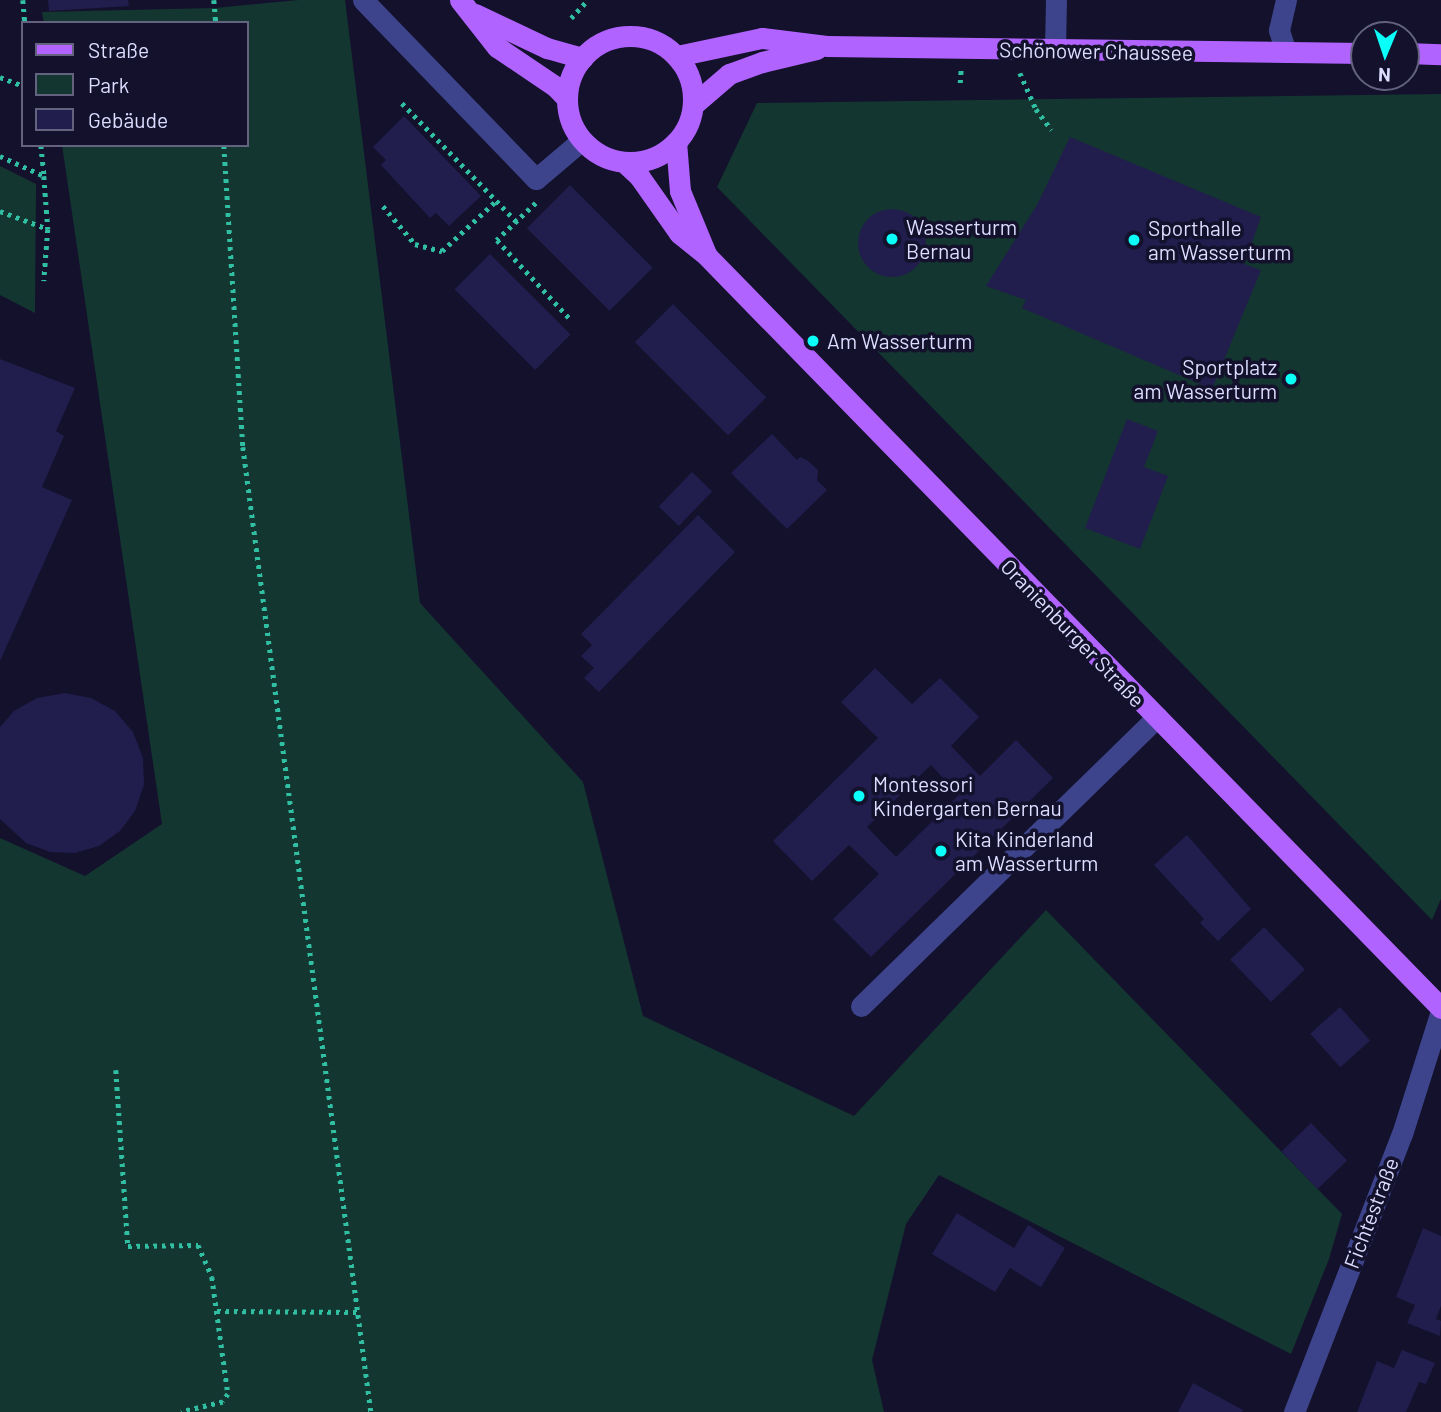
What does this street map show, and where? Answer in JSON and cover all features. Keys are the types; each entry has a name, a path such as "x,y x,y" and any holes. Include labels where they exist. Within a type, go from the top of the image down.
{"main road":[{"path":"466,7 547,48 583,58"},
{"path":"466,7 497,47 556,87 567,99"},
{"path":"629,36 660,43 677,56 690,79 693,105 685,131 676,142 653,158 624,162 601,155 582,140 571,121 567,99 571,77 583,58 599,45 629,36"},
{"name":"Schönower Chaussee","path":"677,56 762,38 827,46 1350,53"},
{"name":"Schönower Chaussee","path":"693,105 729,74 761,62 827,46"},
{"path":"1420,53 1441,54"},
{"name":"Oranienburger Straße","path":"676,142 680,191 707,256"},
{"name":"Oranienburger Straße","path":"624,162 639,176 679,233 707,256 1441,1009"}],"street":[{"path":"362,0 536,179 582,140"},
{"path":"1055,50 1056,0"},
{"path":"1286,0 1279,30 1286,52"},
{"path":"861,1006 1157,717"},
{"name":"Fichtestraße","path":"1294,1412 1402,1134 1441,1009"}],"path":[{"path":"23,0 25,21"},
{"path":"214,0 216,21"},
{"path":"570,18 588,0"},
{"path":"1017,67 1036,109 1052,130"},
{"path":"0,77 21,85"},
{"path":"402,103 517,222"},
{"path":"41,147 48,229 44,281"},
{"path":"224,147 243,447 371,1412"},
{"path":"0,156 44,176"},
{"path":"536,179 539,200 497,240 572,321"},
{"path":"383,206 415,244 442,251 496,201"},
{"path":"0,211 48,229"},
{"path":"116,1070 128,1246 198,1245 212,1277 228,1394 222,1402 181,1412"},
{"path":"217,1311 358,1312"}],"green space":[{"path":"299,0 345,0 420,603 583,782 643,1016 854,1116 1046,910 1342,1214 1329,1259 1291,1354 939,1175 906,1224 872,1360 884,1412 0,1412 0,838 85,876 162,824 62,147 248,147 248,21 44,21 42,12 215,8"},
{"path":"1441,94 1441,899 1432,920 717,187 757,103"},
{"path":"0,166 36,184 35,313 0,295"}],"building":[{"path":"48,0 128,0 129,6 49,11"},
{"path":"404,116 481,196 449,226 436,213 430,218 381,165 386,160 373,147"},
{"name":"Sporthalle am Wasserturm","path":"1070,137 1261,217 1244,264 1261,270 1212,389 1022,308 1026,300 986,286 1037,205"},
{"path":"570,185 653,268 610,311 527,228"},
{"name":"Wasserturm Bernau","path":"892,209 905,212 916,219 923,230 926,243 923,256 916,267 905,274 892,277 879,274 868,267 861,256 858,243 861,230 868,219 879,212"},
{"path":"490,254 571,335 535,370 455,289"},
{"path":"673,304 766,397 728,436 635,342"},
{"path":"0,359 75,388 56,431 64,436 42,487 72,500 0,661"},
{"path":"1127,419 1158,431 1144,467 1168,476 1140,549 1085,528"},
{"path":"772,434 797,460 800,457 807,460 818,470 817,480 827,490 787,529 731,473"},
{"path":"692,472 712,491 679,526 659,507"},
{"path":"698,515 735,552 599,692 584,678 594,668 581,656 592,645 581,634"},
{"path":"875,668 912,704 940,678 979,717 951,746 980,776 1016,740 1053,778 871,957 833,919 879,874 849,845 812,881 773,841 878,738 841,702","holes":["931,765 959,795 896,857 867,827"]},
{"path":"65,693 91,698 115,711 133,732 143,758 144,785 135,811 120,831 99,846 75,853 50,852 26,843 0,819 0,727 14,711 37,698"},
{"path":"1187,835 1251,909 1218,941 1200,923 1204,919 1154,865"},
{"path":"1264,927 1305,969 1271,1002 1230,960"},
{"path":"1340,1007 1370,1040 1340,1067 1310,1034"},
{"path":"1311,1123 1347,1160 1318,1189 1282,1151"},
{"path":"957,1213 1014,1248 1028,1225 1065,1248 1041,1287 1010,1268 995,1292 932,1254"},
{"path":"1423,1228 1441,1236 1441,1306 1436,1319 1441,1321 1440,1336 1407,1323 1415,1305 1396,1297"},
{"path":"1402,1350 1435,1363 1426,1384 1419,1382 1406,1412 1357,1412 1377,1361 1394,1368"},
{"path":"1193,1383 1243,1410 1242,1412 1178,1412"}],"place":[{"name":"Wasserturm Bernau","path":"892,239"},
{"name":"Sporthalle am Wasserturm","path":"1134,240"},
{"name":"Am Wasserturm","path":"813,341"},
{"name":"Sportplatz am Wasserturm","path":"1291,379"},
{"name":"Montessori Kindergarten Bernau","path":"859,796"},
{"name":"Kita Kinderland am Wasserturm","path":"941,851"}]}
